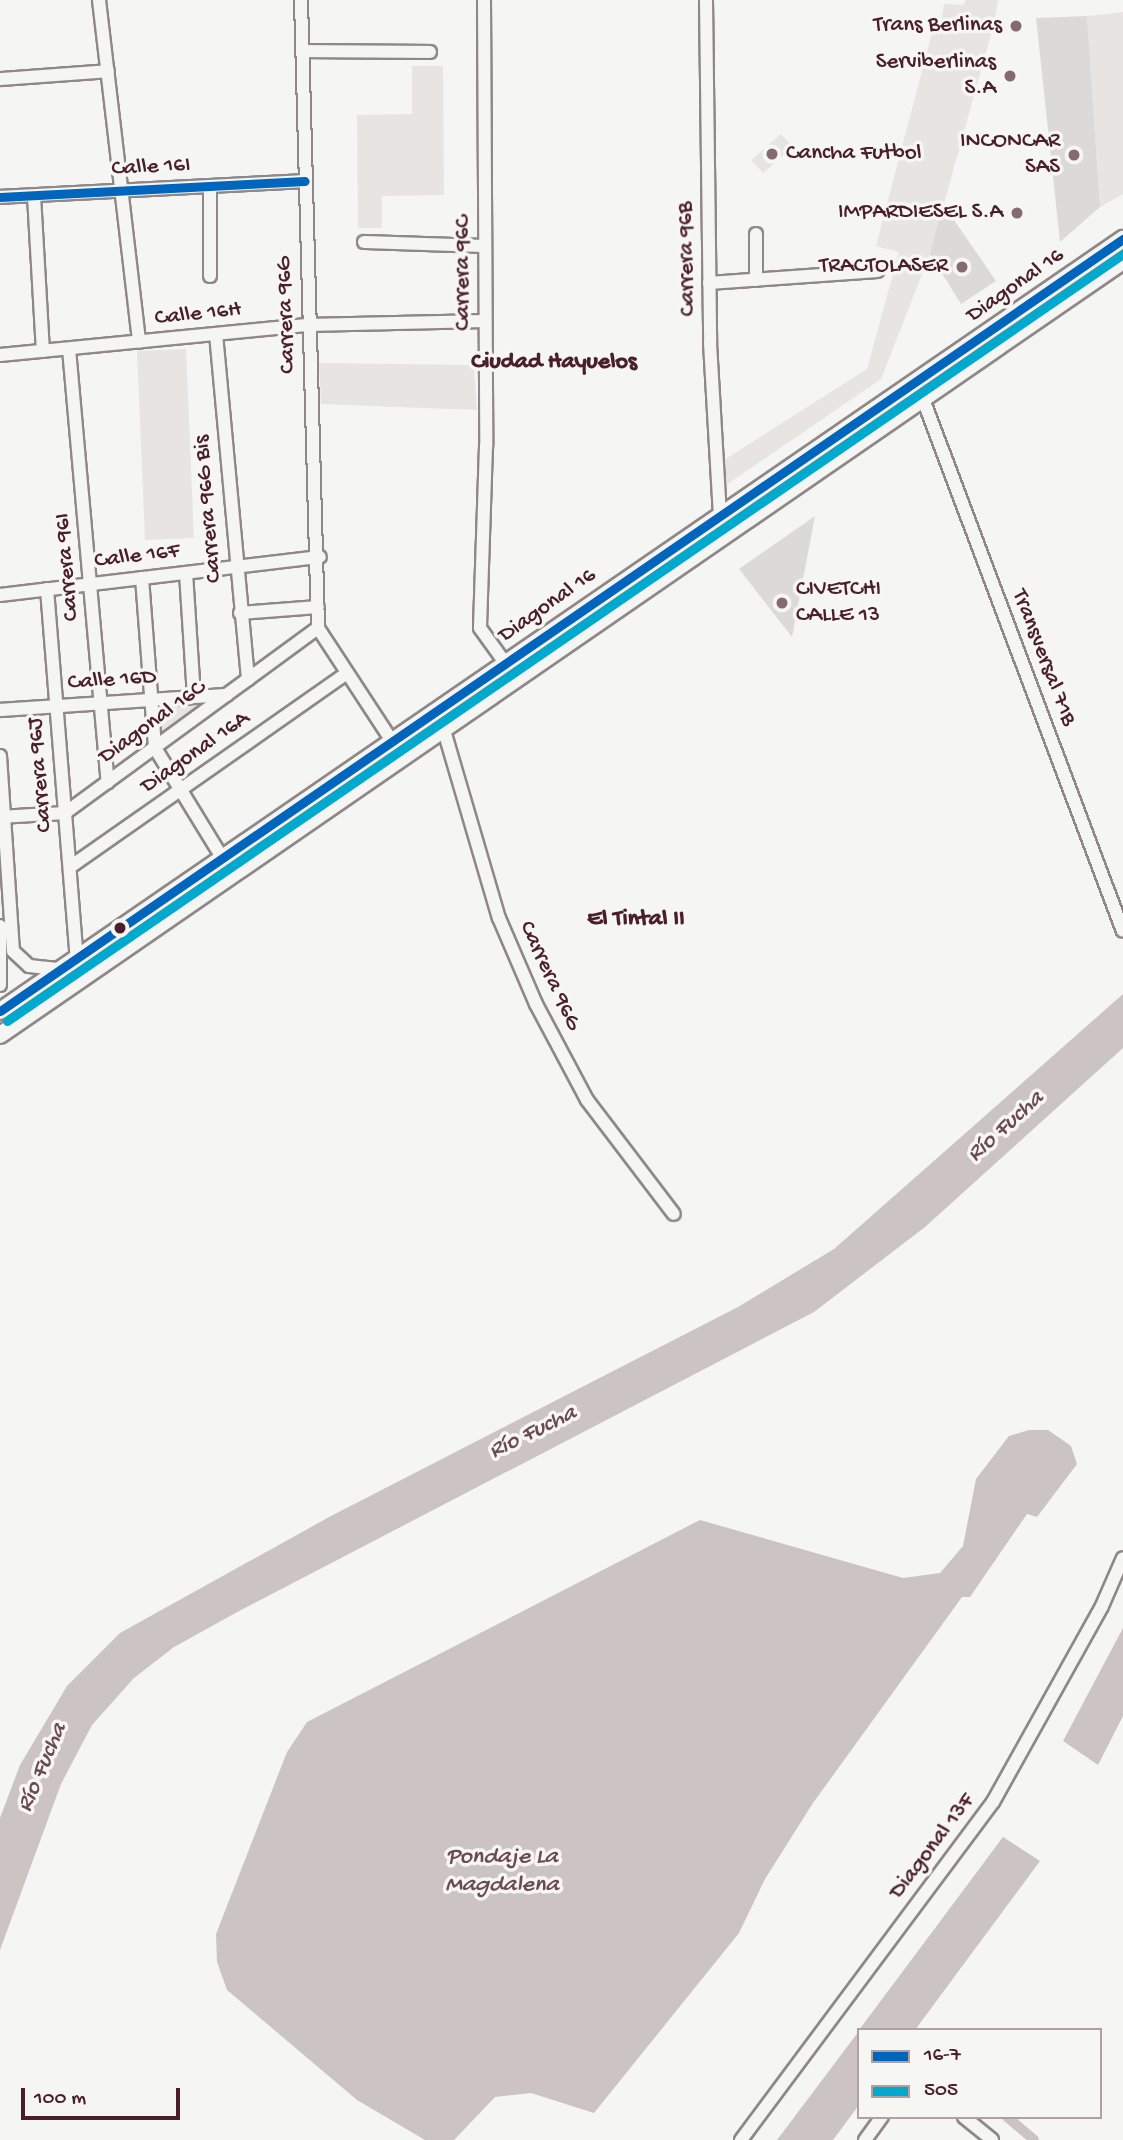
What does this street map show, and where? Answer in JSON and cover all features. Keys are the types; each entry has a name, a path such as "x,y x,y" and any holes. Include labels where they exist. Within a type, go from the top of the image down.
{"main road":[{"name":"Diagonal 16","path":"0,1011 1123,239"},
{"name":"Diagonal 16","path":"0,1035 443,727 1123,261"}],"street":[{"path":"99,0 139,342"},
{"name":"Carrera 96G","path":"301,0 307,325 320,557 318,628"},
{"name":"Carrera 96C","path":"484,0 485,321 480,628 506,664"},
{"name":"Carrera 96B","path":"706,0 709,283 720,517"},
{"path":"302,51 430,52"},
{"path":"0,79 108,71"},
{"name":"Calle 16I","path":"0,197 304,181"},
{"path":"210,186 210,276"},
{"path":"34,196 43,351"},
{"path":"756,234 756,280"},
{"path":"364,242 485,246"},
{"path":"709,283 878,271"},
{"name":"Calle 16H","path":"0,355 307,325 485,321"},
{"name":"Carrera 96G Bis","path":"216,334 234,567 248,680"},
{"name":"Carrera 96I","path":"69,349 108,782"},
{"name":"Transversal 71B","path":"923,399 1123,932"},
{"name":"Calle 16F","path":"0,595 320,557"},
{"path":"186,573 194,697"},
{"path":"142,578 155,748 223,859"},
{"name":"Carrera 96J","path":"47,589 77,958"},
{"path":"240,613 318,607"},
{"path":"318,628 392,741"},
{"name":"Diagonal 16C","path":"65,813 318,628"},
{"name":"Diagonal 16A","path":"70,867 346,674"},
{"name":"Calle 16D","path":"0,710 227,695"},
{"name":"Carrera 96G","path":"443,727 499,918 536,1004 587,1100 674,1214"},
{"path":"0,757 13,951 29,966 60,969"},
{"path":"2,817 65,813"},
{"path":"0,926 0,985"},
{"name":"Diagonal 13F","path":"741,2140 993,1802 1096,1617 1123,1558"},
{"path":"864,2140 880,2119"},
{"path":"966,2119 992,2140"}],"shaded area":[{"path":"966,0 998,0 995,20 930,254 881,379 726,485 724,460 867,369 899,252 876,246 933,29 940,31 944,4 963,5"},
{"path":"1123,12 1123,194 1100,207 1087,16"},
{"path":"412,66 443,66 444,195 382,196 382,228 358,228 357,115 412,114"},
{"name":"Cancha Futbol","path":"781,134 793,147 763,173 751,160"},
{"path":"186,349 194,538 145,540 137,351"},
{"path":"319,363 474,365 477,410 321,404"},
{"path":"215,699 158,739 157,701"}],"water":[{"name":"Río Fucha","path":"1123,994 1123,1048 925,1227 814,1312 241,1610 174,1647 134,1678 92,1725 61,1784 0,1950 0,1818 20,1765 67,1686 120,1633 331,1516 738,1307 834,1249"},
{"name":"Pondaje La Magdalena","path":"1029,1430 1048,1430 1071,1446 1077,1464 1037,1517 1027,1514 970,1597 962,1597 813,1803 765,1879 739,1933 594,2113 531,2093 495,2097 454,2140 425,2140 357,2100 227,1990 217,1962 216,1934 287,1752 307,1722 700,1520 903,1578 940,1573 963,1546 976,1479 1009,1436"},
{"path":"1123,1628 1123,1716 1098,1765 1063,1741"},
{"path":"1003,1837 1040,1861 916,2028 860,2028"},
{"path":"857,2034 857,2108 833,2140 777,2140"}],"building":[{"name":"INCONCAR SAS","path":"1087,16 1100,207 1060,242 1036,18"},
{"name":"TRACTOLASER","path":"943,204 996,281 961,304 930,254"},
{"name":"CIVETCHI CALLE 13","path":"815,516 792,637 739,569"}],"waterway":[{"path":"1009,2119 1034,2140"}],"transit line":[{"name":"16-7","path":"0,197 305,181"},
{"name":"16-7","path":"0,1011 1123,239"},
{"name":"505","path":"7,1021 1123,254"}],"place":[{"name":"Trans Berlinas","path":"1016,26"},
{"name":"Serviberlinas S.A","path":"1010,76"},
{"name":"Cancha Futbol","path":"772,154"},
{"name":"INCONCAR SAS","path":"1074,155"},
{"name":"IMPARDIESEL S.A","path":"1017,213"},
{"name":"TRACTOLASER","path":"962,267"},
{"name":"CIVETCHI CALLE 13","path":"782,603"}],"district":[{"name":"Ciudad Hayuelos","path":"554,363"},
{"name":"El Tintal II","path":"636,920"}]}
